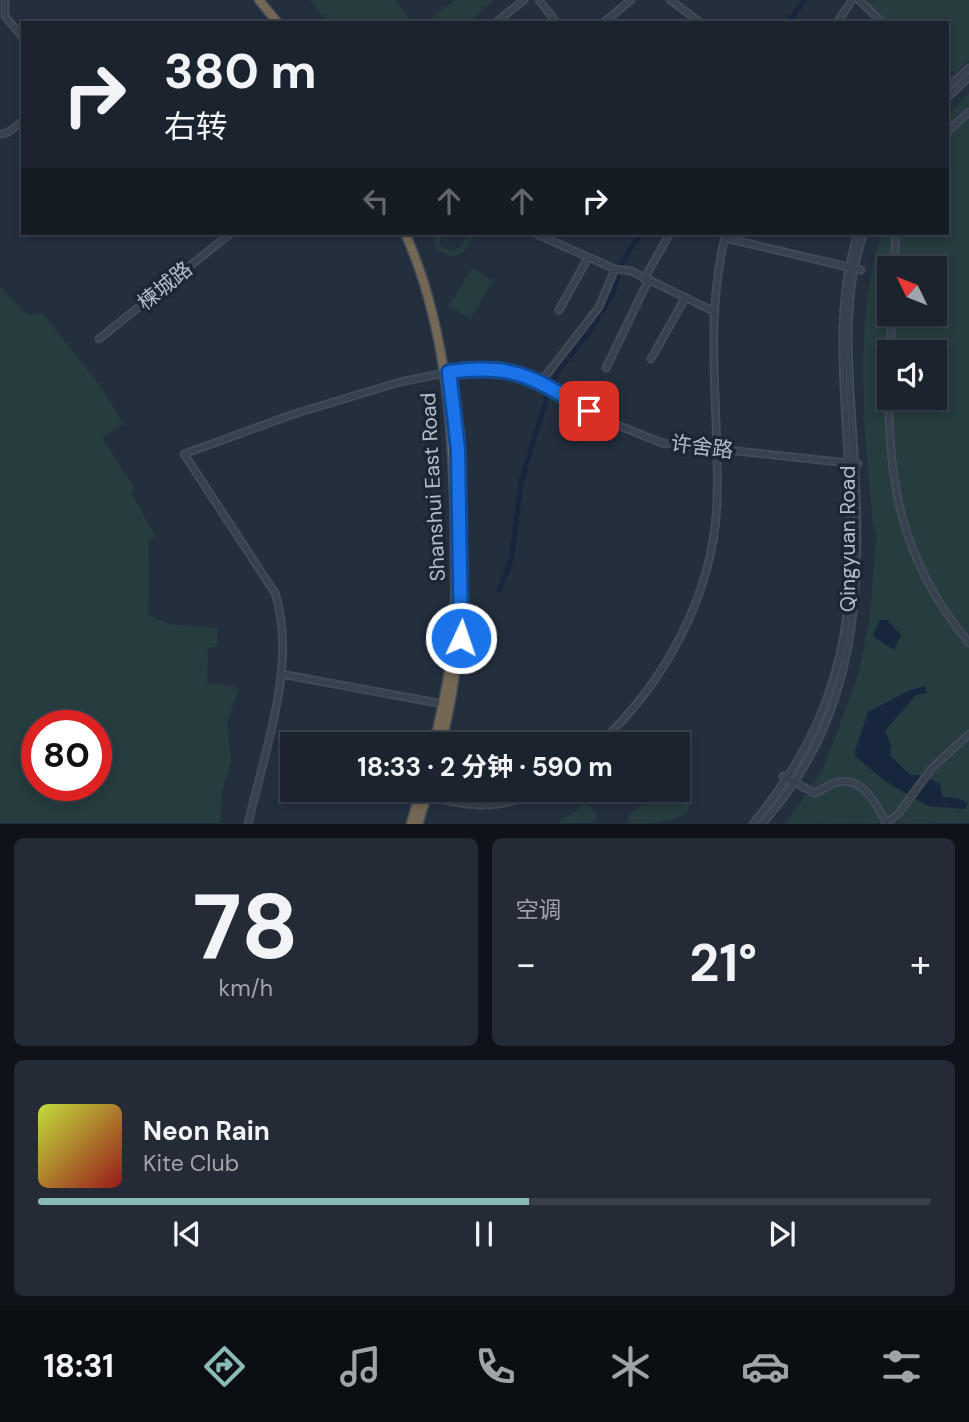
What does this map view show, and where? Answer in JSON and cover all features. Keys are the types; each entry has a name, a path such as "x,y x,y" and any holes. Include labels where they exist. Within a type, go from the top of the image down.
{"highway":[{"path":"259,0 276,21"},
{"path":"265,0 282,21"},
{"name":"Shanshui East Road","path":"410,235 447,373 458,449 463,611 458,666 444,732"},
{"name":"Shanshui East Road","path":"437,732 455,610 453,444 447,373"},
{"path":"411,824 420,802"},
{"path":"418,824 422,802"}],"street":[{"path":"5,0 5,16 21,36"},
{"path":"498,21 524,0"},
{"path":"539,0 555,21"},
{"path":"605,21 631,0"},
{"path":"670,0 698,21"},
{"path":"838,21 852,0"},
{"path":"859,0 881,21"},
{"path":"949,83 969,68"},
{"path":"949,96 969,77"},
{"path":"949,84 957,88"},
{"path":"949,130 969,112"},
{"path":"0,134 7,133 21,122"},
{"name":"楝城路","path":"99,339 229,235"},
{"path":"538,235 615,270 630,271 684,300 713,311"},
{"path":"606,368 669,235"},
{"path":"610,732 644,696 668,661 688,621 707,564 715,517 717,450 713,311 725,235 854,269"},
{"name":"Qingyuan Road","path":"762,824 825,722 850,645 857,599 848,353 858,235"},
{"name":"Qingyuan Road","path":"854,269 863,235"},
{"path":"895,256 896,235"},
{"path":"559,310 589,258"},
{"path":"542,384 599,307 615,270"},
{"path":"651,359 684,300"},
{"name":"许舍路","path":"281,674 283,618 275,593 184,454 294,414 400,383 447,373 510,370 542,384 636,435 662,443 854,465"},
{"path":"888,410 888,440 908,543 943,611 969,643"},
{"path":"248,824 281,674 443,704"},
{"path":"788,779 814,793 839,782 859,785 873,799 886,823 969,734"},
{"name":"Qingyuan Road","path":"753,824 788,779"},
{"path":"465,802 482,806 509,802"}],"green space":[{"path":"310,0 396,0 411,21 326,21"},
{"path":"455,0 494,0 470,21 430,19"},
{"path":"863,0 969,0 969,61 956,72 949,71 949,21 887,21"},
{"path":"969,93 969,823 786,824 823,769 858,676 869,622 877,532 873,526 864,416 867,306 880,235 949,235 949,115"},
{"path":"435,235 441,235 440,246 451,251 460,247 468,235 474,235 464,252 453,257 437,250 433,240"},
{"path":"472,268 493,281 470,319 449,306"},
{"path":"0,287 26,314 43,314 102,388 123,424 102,438 134,487 131,493 156,537 149,540 148,615 169,624 218,628 217,647 208,648 207,682 239,688 227,723 231,761 222,791 220,823 0,823"},
{"path":"587,802 597,815 592,823 559,823"},
{"path":"647,802 687,802 690,805 680,816 664,821 629,823 628,816"}],"water":[{"path":"880,620 887,620 901,635 894,650 873,636"},
{"path":"925,686 927,693 916,695 885,731 891,745 890,755 910,775 923,775 940,784 942,797 957,798 968,803 965,809 928,806 885,781 855,756 868,712 908,691"}],"waterway":[{"path":"789,21 805,0"},
{"path":"499,590 511,561 521,482 548,394 559,370 591,330 613,293 621,265 639,235"}],"route":[{"path":"461,638 463,611 458,449 449,372 492,368 510,370 541,383 589,411"}]}
